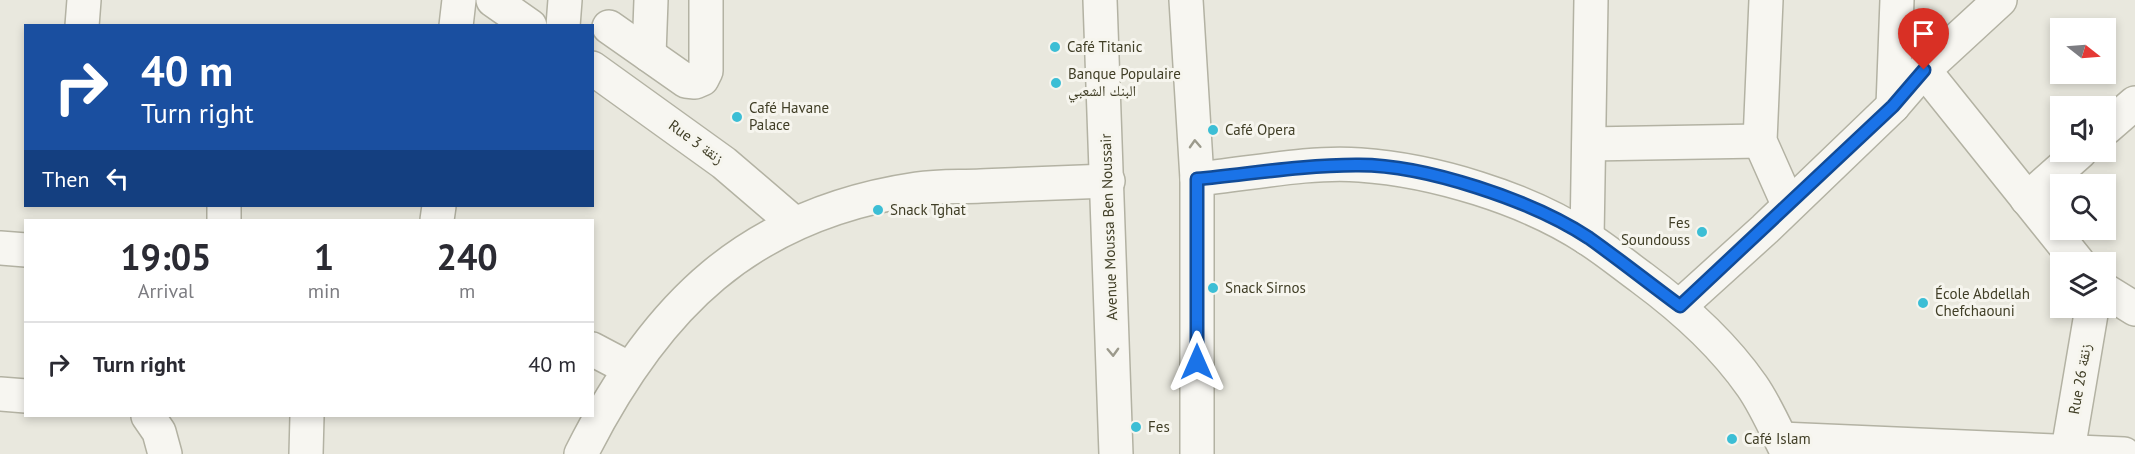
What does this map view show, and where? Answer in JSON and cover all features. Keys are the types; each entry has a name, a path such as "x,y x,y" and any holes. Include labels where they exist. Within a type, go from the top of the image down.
{"street":[{"path":"82,24 84,0"},
{"path":"456,24 459,0"},
{"path":"493,0 527,24"},
{"path":"564,24 565,0"},
{"path":"649,55 651,0"},
{"path":"610,14 649,55 686,81 695,82 702,79 706,71 706,0"},
{"name":"Avenue Moussa Ben Noussair","path":"1100,0 1116,454"},
{"path":"1186,0 1197,179 1197,454"},
{"path":"1587,238 1591,0"},
{"path":"1766,0 1760,141 1788,204"},
{"path":"1893,106 1897,0"},
{"path":"1680,306 1893,106 1924,70 2000,0"},
{"path":"600,73 610,14"},
{"path":"1924,70 2070,252"},
{"name":"Rue 3 زنقة","path":"600,73 724,163 794,223"},
{"path":"2116,119 2135,103"},
{"path":"1589,144 1760,141"},
{"path":"2027,199 2069,162"},
{"path":"1197,179 1359,165 1414,172 1489,192 1550,216 1587,238 1680,306 1731,358 1754,388 1784,446 2068,450 2124,454"},
{"path":"581,454 628,368 656,333 695,291 749,247 794,223 855,202 919,189 1108,181"},
{"path":"0,248 24,249"},
{"path":"2116,297 2135,309"},
{"name":"Rue 26 زنقة","path":"2068,450 2090,318"},
{"path":"594,350 628,368"},
{"path":"0,394 24,396"},
{"path":"149,417 159,432 165,454"},
{"path":"306,454 307,417"}],"place":[{"name":"Café Titanic","path":"1055,47"},
{"name":"Banque Populaire البنك الشعبي","path":"1056,83"},
{"name":"Café Havane Palace","path":"737,117"},
{"name":"Café Opera","path":"1213,130"},
{"name":"Snack Tghat","path":"878,210"},
{"name":"Fes Soundouss","path":"1702,232"},
{"name":"Snack Sirnos","path":"1213,288"},
{"name":"École Abdellah Chefchaouni","path":"1923,303"},
{"name":"Fes","path":"1136,427"},
{"name":"Café Islam","path":"1732,439"}],"route":[{"path":"1197,362 1197,179 1317,166 1359,165 1414,172 1458,183 1489,192 1550,216 1587,238 1680,306 1765,229 1788,204 1893,106 1924,70"}]}
